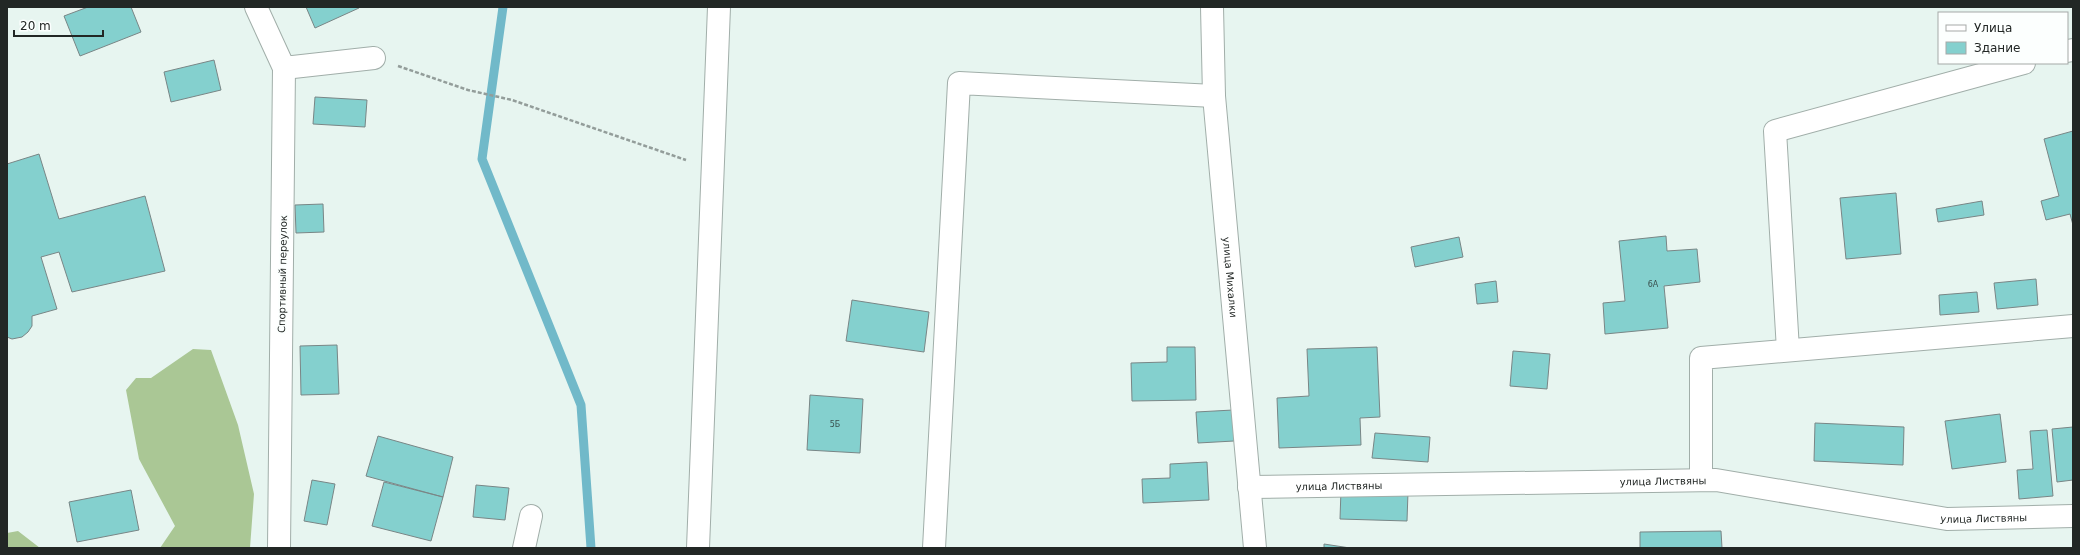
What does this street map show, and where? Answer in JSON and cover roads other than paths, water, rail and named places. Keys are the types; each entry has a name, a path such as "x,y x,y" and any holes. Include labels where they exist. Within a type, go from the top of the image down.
{"street":[{"name":"Спортивный переулок","path":"256,7 284,68 279,548"},
{"path":"698,548 719,7"},
{"name":"улица Михалки","path":"1212,7 1214,96 1255,548"},
{"path":"284,68 374,58"},
{"path":"1788,350 1775,131 2020,64"},
{"path":"934,548 959,83 1214,96"},
{"path":"1701,480 1701,358 2073,326"},
{"name":"улица Листвяны","path":"1249,487 1716,480 1947,519 2073,516"},
{"path":"524,548 531,516"}],"waterway":[{"path":"503,7 482,159 581,405 591,548"}]}
